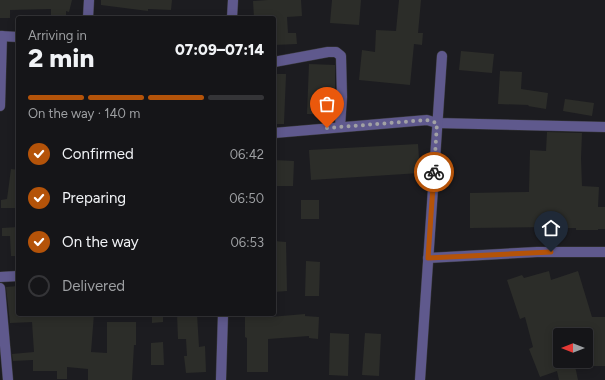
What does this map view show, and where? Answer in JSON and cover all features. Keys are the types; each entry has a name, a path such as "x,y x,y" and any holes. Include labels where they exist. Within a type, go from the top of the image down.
{"street":[{"path":"88,16 89,0"},
{"path":"232,16 233,0"},
{"path":"0,106 1,36 16,37"},
{"path":"276,62 328,52 336,52 341,56 340,127"},
{"path":"420,380 442,56"},
{"path":"276,133 427,120 437,123 605,127"},
{"path":"428,258 537,252 605,252"},
{"path":"0,277 16,276"},
{"path":"0,288 8,380"},
{"path":"221,380 223,316"}],"building":[{"path":"0,0 72,0 69,12 66,11 66,16 51,16 51,9 10,10 10,18 0,18"},
{"path":"101,0 172,0 171,10 148,9 148,11 101,5"},
{"path":"301,0 302,16 287,17 288,33 296,33 297,44 276,45 276,16 254,16 253,1"},
{"path":"332,0 361,0 359,25 330,23"},
{"path":"399,0 421,0 418,33 423,33 422,45 414,44 410,85 359,80 362,50 375,52 376,30 396,31"},
{"path":"461,51 494,54 492,73 459,70"},
{"path":"309,64 335,65 334,115 307,114"},
{"path":"500,71 522,72 521,89 548,93 546,109 528,106 529,105 498,104"},
{"path":"276,74 286,74 284,124 276,124"},
{"path":"565,99 594,103 592,116 563,111"},
{"path":"547,132 582,133 582,186 599,187 598,207 605,207 605,229 576,230 576,228 551,227 470,228 470,193 529,192 530,150 546,151"},
{"path":"418,144 420,173 311,180 309,150"},
{"path":"276,160 294,161 293,186 276,186"},
{"path":"11,169 16,170 16,208 1,208 1,200 7,199"},
{"path":"301,200 319,200 319,219 301,219"},
{"path":"16,227 16,256 11,256 10,236 2,236 2,228"},
{"path":"276,241 286,242 287,291 276,292"},
{"path":"306,261 320,262 319,296 305,296"},
{"path":"549,271 551,280 578,271 592,317 605,317 605,366 593,366 593,328 553,328 553,368 575,368 578,380 559,380 557,371 540,377 529,349 533,347 525,317 520,319 507,280 522,275 524,278"},
{"path":"16,286 16,316 94,316 91,352 107,353 107,322 136,322 136,345 134,345 132,380 88,380 88,369 67,367 67,379 57,379 57,371 33,371 33,360 13,361 12,354 34,352 32,322 10,323 6,287"},
{"path":"305,314 305,316 319,317 318,339 309,338 309,336 268,339 268,372 247,372 247,338 245,337 245,316 270,317"},
{"path":"152,316 163,316 163,322 152,323"},
{"path":"177,316 197,316 199,347 205,346 206,372 186,373 184,356 187,356 186,339 178,339"},
{"path":"330,333 349,334 348,376 329,375"},
{"path":"365,333 381,334 379,376 362,375"},
{"path":"163,342 164,365 151,365 151,343"}],"way so far":[{"path":"327,128 427,120 437,123 434,172"}],"route":[{"path":"434,172 428,258 551,252"}]}
